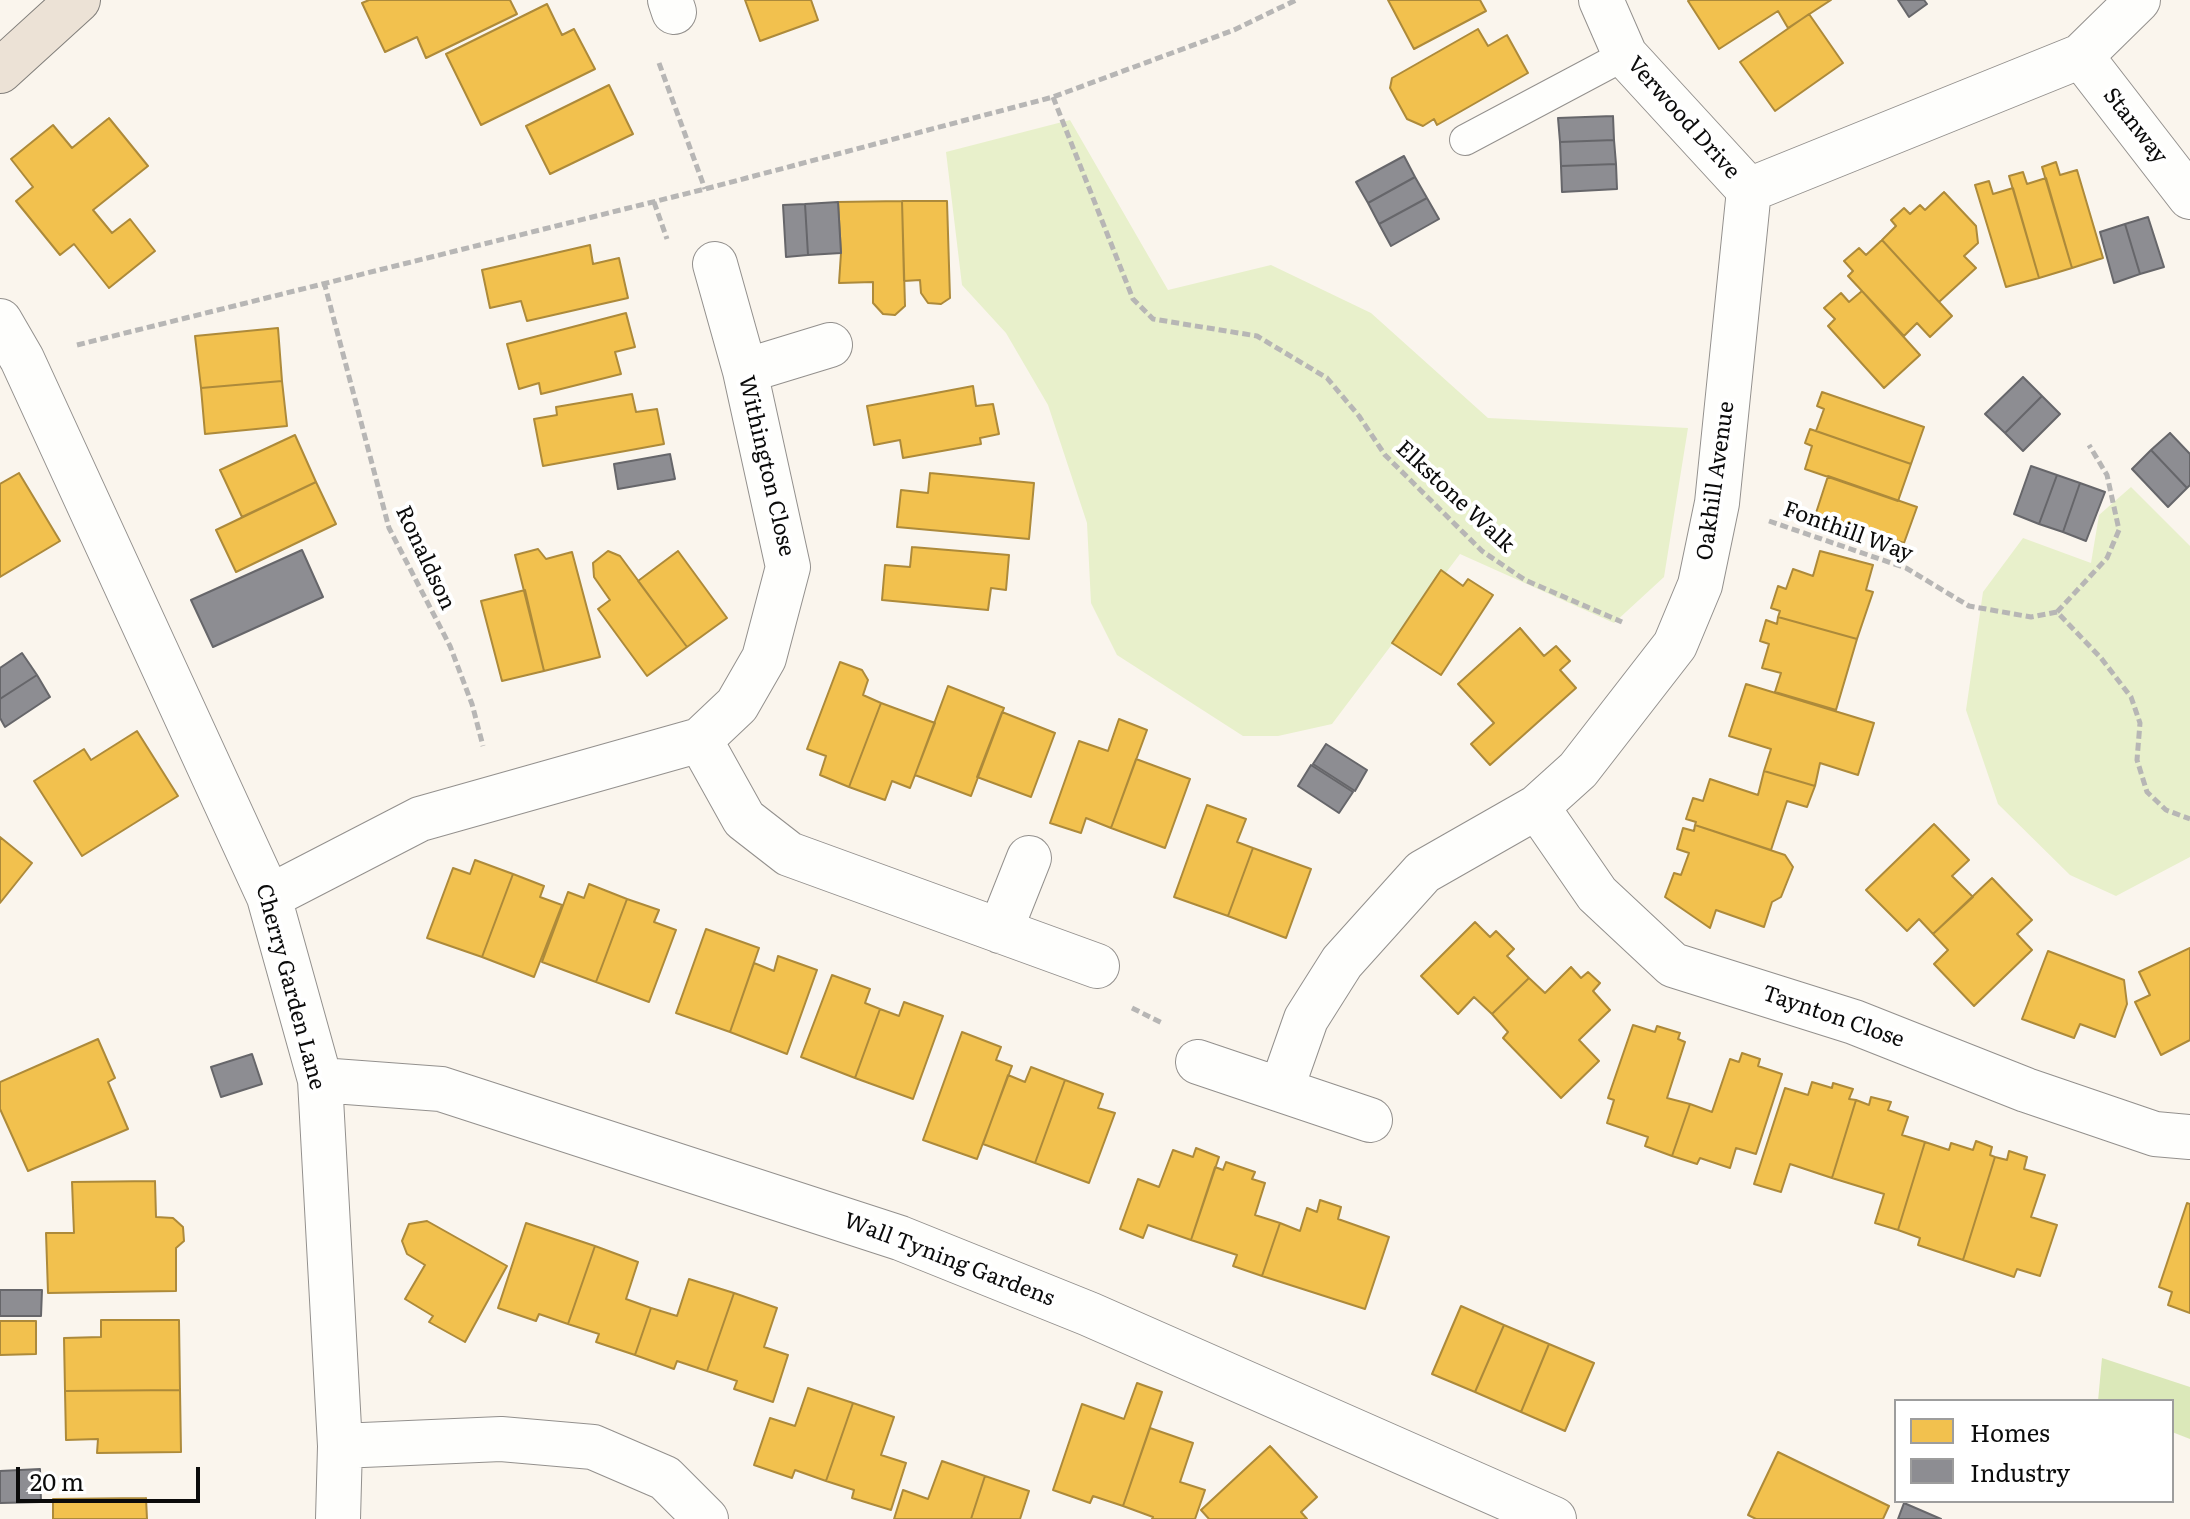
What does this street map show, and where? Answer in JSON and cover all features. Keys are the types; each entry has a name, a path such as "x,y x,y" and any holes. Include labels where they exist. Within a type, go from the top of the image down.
{"main road":[{"path":"0,71 78,0"}],"street":[{"name":"Verwood Drive","path":"1601,0 1625,55 1749,190"},
{"path":"1749,190 2081,56 2138,0"},
{"name":"Stanway","path":"2081,56 2190,197"},
{"name":"Oakhill Avenue","path":"1281,1090 1306,1019 1342,962 1423,872 1537,807 1578,770 1675,645 1700,585 1717,503 1749,190"},
{"name":"Withington Close","path":"269,897 420,819 700,740 737,705 764,658 788,567 745,371 715,264"},
{"name":"Cherry Garden Lane","path":"0,321 22,359 269,897 320,1080 340,1446 338,1519"},
{"path":"745,371 830,345"},
{"path":"700,740 744,819 789,854 1097,966"},
{"name":"Taynton Close","path":"1537,807 1597,894 1673,965 1854,1022 2026,1090 2155,1134 2190,1137"},
{"path":"1000,931 1029,858"},
{"path":"1198,1062 1370,1120"},
{"name":"Wall Tyning Gardens","path":"320,1080 441,1089 900,1238 1089,1314 1554,1519"},
{"path":"340,1446 501,1439 593,1447 665,1478 706,1519"}],"lane":[{"path":"1465,140 1625,55"}],"path":[{"path":"22,359 705,189 1053,97 1234,30 1296,0"},
{"path":"672,6 654,50 705,189"},
{"name":"Elkstone Walk","path":"1053,97 1133,299 1153,319 1257,336 1327,378 1359,416 1385,455 1482,551 1525,580 1675,645"},
{"name":"Ronaldson","path":"324,282 389,528 450,646 472,704 496,797"},
{"path":"2089,445 2107,475 2119,530 2107,558 2057,612 2101,658 2131,697 2140,723 2137,760 2147,792 2166,810 2190,819"},
{"name":"Fonthill Way","path":"1717,503 1906,568 1969,606 2031,617 2057,612"},
{"path":"1097,966 1114,999 1181,1033 1198,1062"}],"green space":[{"path":"1070,120 1168,290 1271,265 1371,313 1488,418 1688,428 1664,577 1614,623 1460,554 1332,724 1278,736 1243,736 1117,655 1091,603 1087,523 1048,405 1006,333 962,285 946,152"},
{"path":"2131,487 2190,546 2190,857 2116,896 2070,875 1998,804 1966,710 1983,592 2023,538 2091,563 2099,515"},
{"path":"2102,1358 2190,1387 2190,1439 2174,1433 2174,1399 2098,1399"}],"building: Homes":[{"path":"369,0 510,0 517,14 426,58 417,37 385,52 362,3"},
{"path":"745,0 811,0 818,20 760,41"},
{"path":"1388,0 1480,0 1486,11 1414,49"},
{"path":"1690,0 1831,0 1788,28 1778,11 1719,49"},
{"path":"547,4 562,35 574,29 595,69 481,125 446,54"},
{"path":"1809,14 1843,63 1775,111 1740,62"},
{"path":"1478,29 1488,46 1507,35 1528,73 1437,125 1434,119 1423,126 1407,119 1390,88 1392,78"},
{"path":"609,85 633,134 550,174 526,126"},
{"path":"109,118 148,166 93,210 112,233 130,219 155,251 109,288 74,244 60,255 16,201 33,187 11,159 53,125 72,148"},
{"path":"2056,162 2060,175 2077,170 2103,258 2072,268 2042,167"},
{"path":"2023,172 2027,184 2046,178 2072,268 2039,278 2009,176"},
{"path":"1989,181 1993,194 2013,188 2039,278 2006,287 1975,185"},
{"path":"1944,192 1976,226 1978,243 1964,256 1976,268 1939,302 1882,240 1896,226 1891,220 1904,208 1910,214 1920,205 1925,210"},
{"path":"902,201 905,306 895,315 883,314 873,303 873,282 839,283 838,202"},
{"path":"902,201 947,201 950,298 941,304 928,303 921,293 920,280 904,281"},
{"path":"1882,240 1952,316 1930,337 1917,323 1904,336 1848,276 1853,271 1844,261 1859,248 1866,255"},
{"path":"590,245 593,264 619,258 628,298 527,321 521,301 490,308 482,270"},
{"path":"1862,291 1920,355 1884,388 1828,326 1835,319 1824,308 1841,293 1849,302"},
{"path":"626,313 635,347 615,352 621,374 541,394 539,383 519,389 507,344"},
{"path":"278,328 282,381 201,388 195,336"},
{"path":"282,381 287,426 205,434 201,388"},
{"path":"973,386 976,406 993,404 999,434 980,438 981,444 903,458 900,440 874,445 867,406"},
{"path":"1822,392 1924,427 1911,464 1816,431 1824,409 1817,406"},
{"path":"632,394 636,412 657,409 664,444 543,466 534,419 557,415 556,407"},
{"path":"1810,429 1911,464 1898,501 1805,469 1812,446 1805,443"},
{"path":"295,435 316,482 242,517 220,470"},
{"path":"19,473 60,541 0,577 0,484"},
{"path":"930,473 1034,483 1029,539 897,527 901,490 928,493"},
{"path":"1828,476 1917,507 1904,543 1816,513"},
{"path":"316,482 336,524 236,572 216,530"},
{"path":"912,547 1009,555 1006,590 991,588 988,610 882,600 885,565 910,567"},
{"path":"538,549 546,559 572,552 600,657 544,671 515,555"},
{"path":"608,551 620,556 687,647 647,676 598,609 610,600 594,577 593,563"},
{"path":"678,551 727,618 687,647 638,581"},
{"path":"1820,551 1873,565 1866,590 1873,592 1857,639 1778,617 1780,611 1771,608 1778,586 1786,589 1793,569 1813,576"},
{"path":"1441,570 1463,586 1468,579 1493,595 1441,675 1392,643"},
{"path":"525,590 544,671 502,681 481,601"},
{"path":"1778,617 1857,639 1836,710 1775,692 1781,673 1762,668 1769,644 1760,641 1766,620 1777,624"},
{"path":"1520,628 1544,656 1556,646 1570,661 1560,670 1576,688 1490,765 1471,744 1494,723 1458,684"},
{"path":"840,662 862,670 868,680 863,695 881,703 849,787 820,775 826,756 807,749"},
{"path":"1746,684 1874,723 1858,775 1820,763 1815,786 1764,771 1771,749 1729,736"},
{"path":"948,686 1004,708 971,796 915,775"},
{"path":"881,703 935,723 910,788 892,781 885,800 849,787"},
{"path":"1002,712 1055,733 1031,797 977,777"},
{"path":"1119,719 1147,730 1111,828 1086,818 1081,833 1050,823 1079,741 1108,751"},
{"path":"137,731 178,796 82,856 34,781 84,749 91,760"},
{"path":"1136,759 1190,779 1165,848 1111,828"},
{"path":"1764,771 1815,786 1807,807 1787,801 1771,850 1695,825 1696,822 1686,819 1693,798 1703,801 1710,779 1758,795"},
{"path":"1207,805 1246,819 1237,842 1253,848 1228,916 1174,897"},
{"path":"1934,824 1969,860 1952,876 1973,897 1933,934 1919,919 1907,931 1866,890"},
{"path":"1695,825 1785,855 1793,867 1781,897 1772,902 1764,927 1716,910 1710,928 1665,897 1674,873 1681,875 1689,853 1677,849 1683,828 1694,831"},
{"path":"0,837 32,863 0,903"},
{"path":"1253,848 1311,869 1286,938 1228,916"},
{"path":"475,860 513,874 482,957 427,938 453,868 470,874"},
{"path":"513,874 544,886 540,897 562,905 534,977 482,957"},
{"path":"1992,878 2032,920 2017,934 2032,950 1974,1006 1934,964 1948,950 1933,934"},
{"path":"589,884 627,899 596,982 542,962 568,892 584,898"},
{"path":"627,899 659,910 654,922 676,930 649,1002 596,982"},
{"path":"1475,922 1490,937 1496,931 1514,949 1507,956 1529,978 1492,1014 1474,997 1458,1014 1421,976"},
{"path":"706,929 759,948 730,1032 676,1013"},
{"path":"2190,948 2190,1040 2161,1055 2135,1002 2150,995 2139,972"},
{"path":"2048,951 2124,980 2127,1004 2115,1037 2080,1024 2074,1038 2022,1019"},
{"path":"778,956 817,970 787,1054 730,1032 754,963 774,971"},
{"path":"1571,967 1581,978 1588,972 1600,983 1593,991 1610,1010 1579,1040 1599,1061 1561,1098 1503,1038 1508,1032 1492,1014 1529,978 1545,993"},
{"path":"832,975 870,989 865,1003 880,1009 855,1078 801,1057"},
{"path":"904,1002 943,1016 913,1099 855,1078 880,1009 899,1016"},
{"path":"1633,1025 1655,1032 1657,1026 1680,1033 1678,1039 1685,1042 1667,1098 1690,1104 1672,1156 1645,1146 1648,1137 1607,1123 1614,1100 1608,1098"},
{"path":"962,1032 1001,1047 996,1060 1012,1066 977,1159 923,1140"},
{"path":"98,1039 115,1078 108,1082 128,1129 28,1171 0,1109 0,1082"},
{"path":"1742,1053 1760,1059 1758,1066 1782,1074 1756,1154 1736,1148 1730,1168 1700,1158 1697,1164 1672,1156 1690,1104 1712,1112 1730,1059 1739,1062"},
{"path":"1031,1067 1065,1080 1035,1163 983,1144 1008,1075 1025,1082"},
{"path":"1065,1080 1103,1094 1098,1108 1115,1113 1089,1183 1035,1163"},
{"path":"1812,1082 1832,1088 1833,1083 1853,1089 1849,1099 1856,1100 1832,1178 1790,1164 1781,1192 1754,1184 1785,1088 1808,1095"},
{"path":"1871,1097 1891,1102 1888,1110 1908,1117 1902,1135 1925,1142 1898,1230 1875,1223 1884,1194 1832,1178 1856,1100 1869,1105"},
{"path":"1976,1141 1992,1147 1990,1155 1995,1157 1963,1260 1918,1245 1920,1238 1898,1230 1925,1142 1949,1150 1951,1143 1973,1150"},
{"path":"1196,1148 1219,1157 1191,1240 1148,1225 1143,1238 1120,1229 1138,1179 1159,1187 1173,1150 1193,1157"},
{"path":"2009,1151 2027,1157 2024,1169 2045,1175 2031,1217 2057,1225 2040,1276 2017,1269 2014,1277 1963,1260 1995,1157 2007,1160"},
{"path":"1226,1162 1255,1172 1252,1179 1265,1183 1255,1215 1280,1223 1262,1276 1233,1266 1237,1255 1191,1240 1215,1167 1223,1170"},
{"path":"155,1181 156,1217 173,1218 183,1227 184,1241 176,1248 176,1291 48,1293 46,1233 74,1233 72,1182"},
{"path":"1320,1200 1341,1207 1338,1219 1389,1237 1365,1309 1262,1276 1280,1223 1300,1231 1307,1208 1317,1212"},
{"path":"2187,1203 2190,1204 2190,1313 2168,1305 2172,1292 2159,1287"},
{"path":"427,1221 507,1266 465,1342 429,1322 433,1316 405,1299 425,1265 407,1254 402,1241 409,1224"},
{"path":"526,1223 595,1246 568,1324 539,1314 536,1321 498,1308"},
{"path":"595,1246 638,1262 626,1299 651,1308 635,1355 596,1342 599,1334 568,1324"},
{"path":"689,1279 734,1293 707,1371 677,1361 674,1369 635,1355 651,1308 677,1316"},
{"path":"734,1293 777,1308 764,1347 788,1355 773,1402 734,1389 737,1381 707,1371"},
{"path":"1461,1306 1504,1325 1475,1392 1432,1374"},
{"path":"101,1320 179,1320 180,1390 65,1391 64,1338 101,1337"},
{"path":"0,1321 36,1321 36,1354 0,1355"},
{"path":"1504,1325 1549,1344 1521,1412 1475,1392"},
{"path":"1549,1344 1594,1363 1565,1431 1521,1412"},
{"path":"1137,1383 1162,1392 1123,1506 1093,1496 1090,1503 1053,1490 1082,1404 1124,1419"},
{"path":"808,1388 853,1403 826,1481 795,1470 792,1478 754,1465 770,1418 795,1426"},
{"path":"180,1390 181,1452 97,1453 98,1439 66,1440 65,1391"},
{"path":"853,1403 894,1417 881,1455 906,1463 891,1510 852,1498 854,1490 826,1481"},
{"path":"1150,1428 1193,1443 1180,1482 1205,1490 1195,1519 1152,1519 1123,1506"},
{"path":"1270,1446 1317,1497 1301,1512 1307,1519 1209,1519 1201,1510"},
{"path":"1778,1452 1889,1506 1883,1519 1756,1519 1748,1515"},
{"path":"942,1461 985,1476 971,1519 894,1519 903,1490 928,1499"},
{"path":"985,1476 1029,1491 1020,1519 971,1519"},
{"path":"146,1498 147,1519 53,1519 53,1499"}],"building: Industry":[{"path":"1898,0 1924,0 1927,4 1909,17"},
{"path":"1613,116 1614,140 1560,142 1558,118"},
{"path":"1614,140 1616,164 1561,166 1560,142"},
{"path":"1404,156 1415,177 1368,203 1356,182"},
{"path":"1616,164 1617,189 1562,192 1561,166"},
{"path":"1415,177 1427,198 1379,224 1368,203"},
{"path":"1427,198 1439,219 1391,246 1379,224"},
{"path":"838,202 841,253 808,255 805,204"},
{"path":"805,204 808,255 786,257 783,205"},
{"path":"2148,217 2164,267 2140,274 2125,224"},
{"path":"2125,224 2140,274 2114,283 2100,232"},
{"path":"2023,377 2042,396 2005,433 1985,414"},
{"path":"2042,396 2060,414 2023,451 2005,433"},
{"path":"2170,433 2190,454 2190,485 2187,488 2151,450"},
{"path":"2151,450 2187,488 2168,507 2132,469"},
{"path":"670,454 675,479 618,489 614,464"},
{"path":"2031,466 2057,475 2039,524 2014,514"},
{"path":"2057,475 2080,483 2063,532 2039,524"},
{"path":"2080,483 2105,492 2086,541 2063,532"},
{"path":"302,550 323,597 213,647 191,600"},
{"path":"22,653 37,675 0,699 0,668"},
{"path":"37,675 50,697 5,727 0,718 0,699"},
{"path":"1326,744 1367,770 1355,791 1313,764"},
{"path":"1311,765 1353,792 1339,813 1298,786"},
{"path":"252,1054 262,1084 221,1097 211,1067"},
{"path":"0,1290 42,1290 41,1316 0,1316"},
{"path":"40,1469 41,1502 0,1503 0,1471"},
{"path":"1904,1503 1941,1519 1898,1519"}]}
